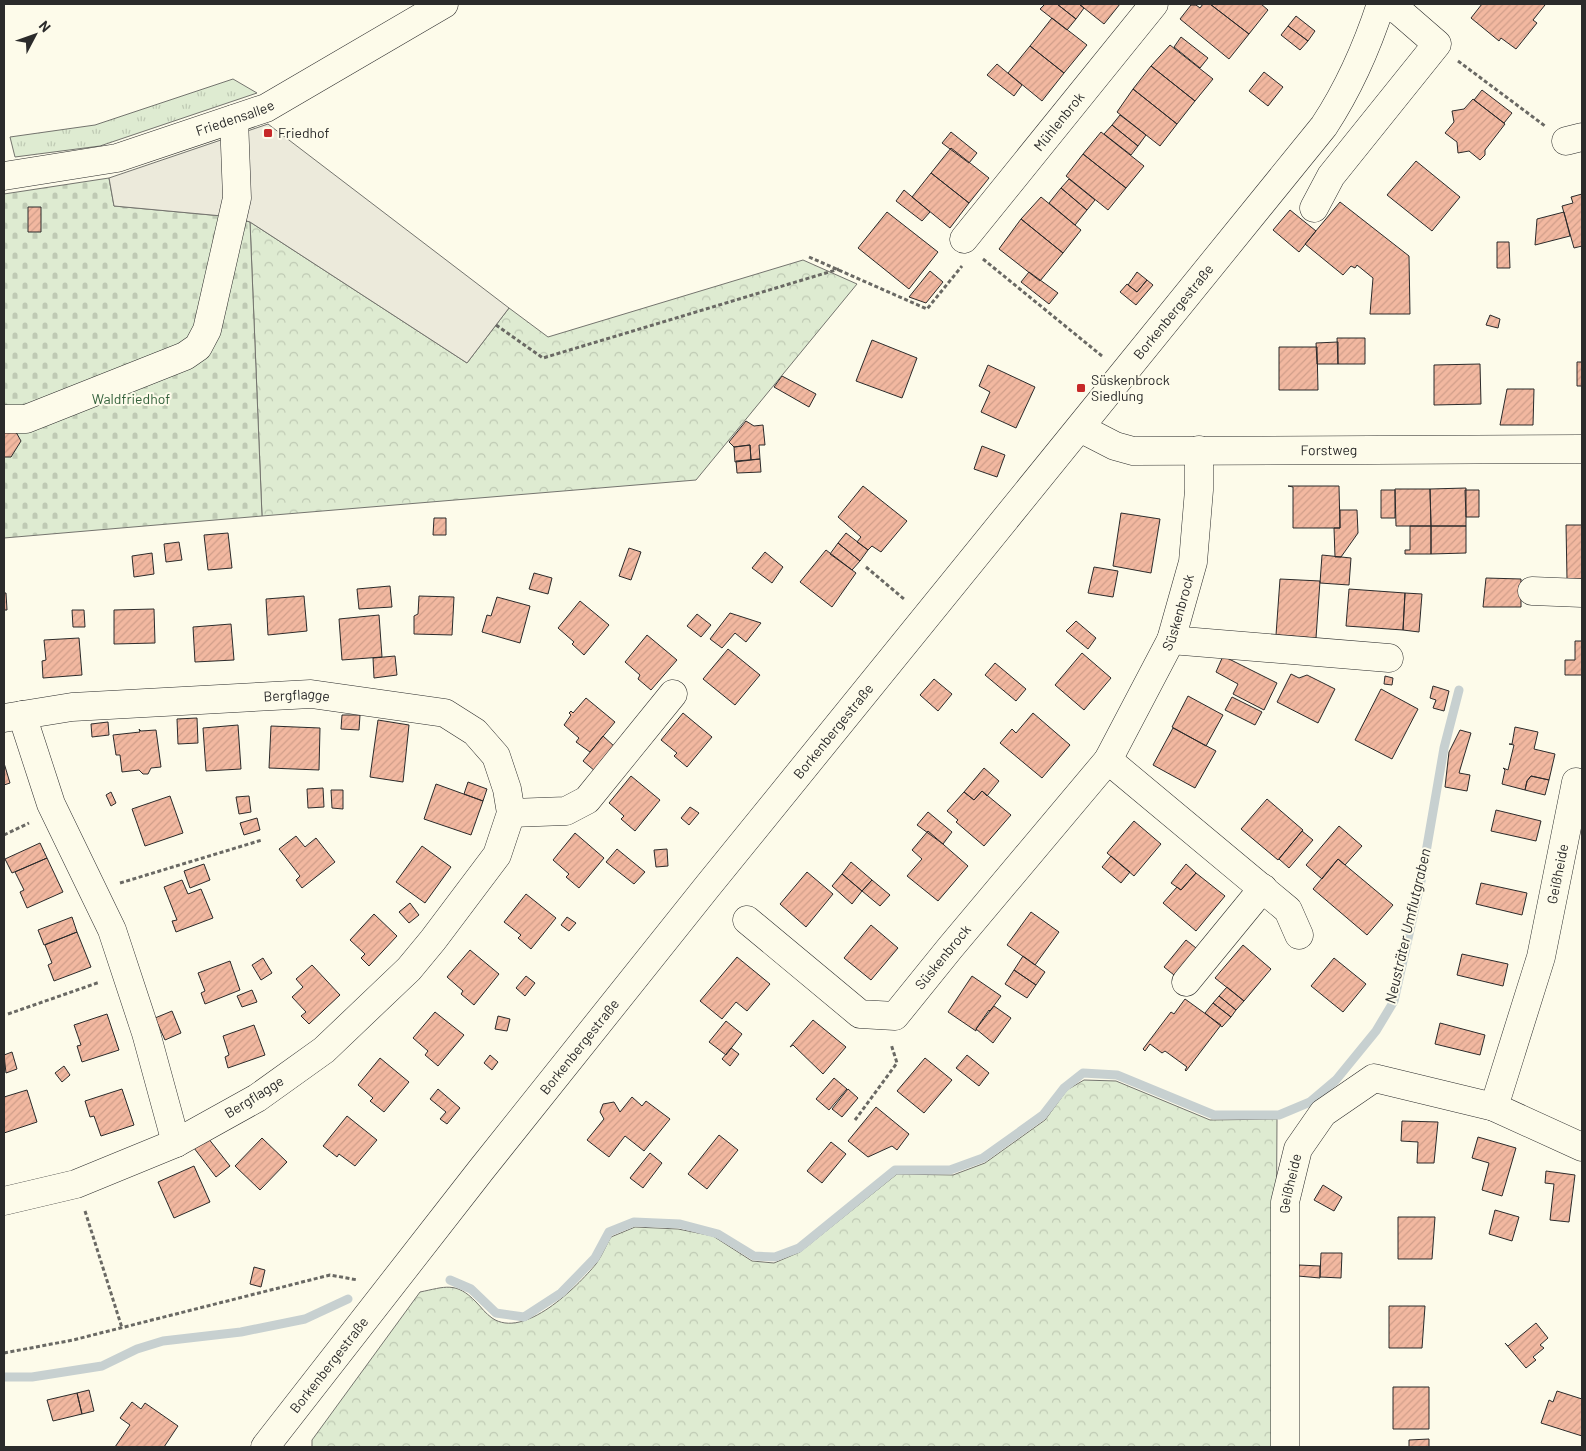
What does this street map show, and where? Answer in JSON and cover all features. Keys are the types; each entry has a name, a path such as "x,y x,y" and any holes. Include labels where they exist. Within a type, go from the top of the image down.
{"street":[{"name":"Friedensallee","path":"4,176 117,158 266,108 444,4"},
{"name":"Mühlenbrok","path":"971,252 1154,4"},
{"path":"1314,208 1331,176 1437,44 1399,11 1382,4"},
{"name":"Borkenbergestraße","path":"265,1447 640,971 1324,126 1340,102 1369,41 1382,4"},
{"path":"4,419 26,419 176,360 198,347 206,330 238,198 234,119"},
{"name":"Forstweg","path":"1080,428 1115,446 1133,451 1582,449"},
{"name":"Süskenbrock","path":"747,920 860,1014 896,1016 950,948 1108,760 1170,640 1193,562 1199,490 1199,450"},
{"path":"1532,591 1582,593"},
{"path":"1170,640 1389,658"},
{"name":"Bergflagge","path":"4,1201 76,1184 176,1143 258,1098 324,1050 377,1002 409,969 433,940 497,855 511,813 507,789 496,756 475,732 445,714 311,694 72,707 13,716 51,804 112,930 146,1033 176,1143"},
{"path":"511,813 566,811 587,800 673,694"},
{"path":"1108,760 1288,910 1298,935"},
{"name":"Geißheide","path":"1494,1107 1540,956 1576,782"},
{"path":"1186,982 1263,888"},
{"name":"Geißheide","path":"1285,1447 1285,1202 1298,1149 1323,1112 1374,1078 1494,1107 1582,1147"}],"path":[{"path":"1437,44 1574,139"},
{"path":"809,256 927,310 971,252 1124,373"},
{"path":"496,325 543,358 839,269"},
{"path":"866,567 926,618"},
{"path":"94,891 262,840"},
{"path":"8,1014 126,973"},
{"path":"854,1120 897,1062 882,1015"},
{"path":"76,1184 122,1328"},
{"path":"4,1353 122,1328 330,1275 391,1286"}],"green space":[{"path":"233,79 257,93 100,146 15,157 10,137 95,125"},
{"name":"Waldfriedhof","path":"109,178 114,206 233,217 250,222 262,516 4,538 4,194"},
{"path":"250,222 467,363 509,308 548,337 803,260 857,284 696,480 262,516"},
{"path":"1084,1080 1116,1081 1210,1120 1277,1119 1275,1447 312,1447 312,1440 420,1292 443,1287 456,1288 469,1295 492,1318 505,1323 519,1322 534,1317 563,1297 596,1264 611,1237 635,1227 678,1229 713,1236 752,1261 774,1263 800,1252 897,1174 953,1175 985,1163 1045,1120 1067,1090"}],"shaded area":[{"path":"268,124 509,308 467,363 250,222 233,217 114,206 109,178"}],"building":[{"path":"1045,4 1057,4 1076,19 1067,30 1040,9"},
{"path":"1057,4 1079,4 1084,8 1076,19"},
{"path":"1079,4 1120,4 1104,24"},
{"path":"1203,4 1210,4 1249,34 1229,59 1180,19 1191,5 1196,5 1200,8"},
{"path":"1210,4 1261,4 1268,10 1249,34"},
{"path":"1482,4 1545,5 1533,20 1537,23 1516,49 1501,38 1499,41 1471,18"},
{"path":"1296,16 1315,31 1308,41 1288,26"},
{"path":"1052,18 1087,45 1064,73 1030,46"},
{"path":"1288,26 1308,41 1300,50 1281,35"},
{"path":"1181,37 1208,58 1200,68 1174,47"},
{"path":"1170,45 1213,79 1195,101 1151,66"},
{"path":"1030,46 1064,73 1042,101 1008,73"},
{"path":"997,64 1022,85 1014,96 987,75"},
{"path":"1151,66 1195,101 1177,124 1133,89"},
{"path":"1264,72 1283,87 1268,106 1249,91"},
{"path":"1133,89 1177,124 1160,146 1117,112"},
{"path":"1482,90 1512,113 1504,123 1474,100"},
{"path":"1473,99 1505,124 1485,150 1485,155 1480,160 1469,151 1458,153 1457,142 1445,133 1454,122 1452,111 1464,109"},
{"path":"1120,115 1146,135 1138,146 1112,125"},
{"path":"1112,125 1138,146 1131,155 1104,134"},
{"path":"951,132 977,153 969,163 942,143"},
{"path":"1101,132 1144,166 1126,188 1083,154"},
{"path":"951,148 989,178 969,203 931,173"},
{"path":"1083,154 1126,188 1108,210 1066,176"},
{"path":"1416,161 1460,197 1432,231 1387,195"},
{"path":"931,173 969,203 950,228 912,197"},
{"path":"1069,179 1095,200 1087,210 1061,188"},
{"path":"1061,188 1087,210 1075,225 1049,203"},
{"path":"904,190 930,212 922,221 896,201"},
{"path":"1582,194 1582,246 1574,248 1562,206 1573,203 1571,197"},
{"path":"1041,197 1081,230 1063,253 1021,219"},
{"path":"1340,202 1409,256 1410,314 1370,314 1373,278 1357,265 1355,268 1351,266 1343,275 1305,244"},
{"path":"28,207 41,207 41,232 28,232"},
{"path":"1290,210 1316,231 1299,252 1273,230"},
{"path":"887,212 938,252 909,289 858,248"},
{"path":"1564,212 1570,236 1535,245 1537,219"},
{"path":"1021,219 1063,253 1040,281 999,249"},
{"path":"1497,242 1509,242 1510,268 1497,268"},
{"path":"930,271 943,282 926,303 909,297"},
{"path":"1029,272 1058,293 1049,304 1021,282"},
{"path":"1137,272 1147,280 1137,292 1128,285"},
{"path":"1147,280 1153,285 1136,305 1120,292 1127,284 1137,292"},
{"path":"1490,315 1500,319 1498,328 1486,325"},
{"path":"1337,338 1365,338 1365,364 1338,364"},
{"path":"872,340 917,358 902,398 856,381"},
{"path":"1338,342 1338,364 1317,364 1316,343"},
{"path":"1279,347 1317,347 1318,390 1279,390"},
{"path":"1577,362 1582,362 1582,386 1577,386"},
{"path":"1480,364 1481,404 1434,405 1434,365"},
{"path":"988,365 1035,387 1016,428 981,412 990,392 979,386"},
{"path":"782,376 816,394 809,407 774,387"},
{"path":"1507,389 1534,389 1533,425 1500,425"},
{"path":"746,421 754,426 763,425 765,445 759,445 760,459 751,460 750,445 734,447 729,442"},
{"path":"4,425 12,425 21,441 11,457 4,457"},
{"path":"750,445 751,460 735,462 734,447"},
{"path":"982,446 1005,455 997,477 974,469"},
{"path":"760,459 761,472 737,473 736,461"},
{"path":"863,486 907,521 881,552 872,546 868,550 857,542 861,537 838,517"},
{"path":"1288,486 1339,486 1340,528 1293,528 1293,487"},
{"path":"1466,488 1466,526 1431,526 1430,489"},
{"path":"1395,489 1430,489 1431,526 1396,526"},
{"path":"1381,490 1395,490 1395,518 1381,518"},
{"path":"1465,490 1479,490 1479,517 1466,517"},
{"path":"1340,510 1357,510 1358,533 1341,557 1335,557 1334,528 1340,528"},
{"path":"1121,513 1160,519 1151,573 1113,566"},
{"path":"434,518 446,518 446,535 433,535"},
{"path":"1566,525 1582,525 1582,579 1567,579"},
{"path":"1410,526 1431,526 1431,554 1405,554 1405,550 1410,550"},
{"path":"1431,526 1466,526 1466,553 1431,554"},
{"path":"228,533 232,568 208,570 204,535"},
{"path":"846,533 868,550 860,561 838,543"},
{"path":"179,542 182,560 166,562 164,544"},
{"path":"838,543 860,561 852,570 830,554"},
{"path":"629,548 641,552 631,580 619,576"},
{"path":"826,550 856,573 832,607 800,582"},
{"path":"765,552 783,567 772,583 752,568"},
{"path":"152,553 154,574 134,577 132,556"},
{"path":"1322,555 1351,558 1349,585 1320,583"},
{"path":"1094,567 1118,571 1113,597 1088,593"},
{"path":"534,573 552,578 548,594 529,589"},
{"path":"1486,578 1521,579 1521,607 1483,607"},
{"path":"1280,579 1320,581 1316,638 1276,635"},
{"path":"390,586 392,607 359,609 357,589"},
{"path":"1349,589 1405,593 1403,630 1346,626"},
{"path":"4,593 6,593 7,610 4,610"},
{"path":"1405,593 1422,594 1419,632 1403,630"},
{"path":"304,596 307,631 268,635 266,599"},
{"path":"419,596 454,597 452,635 414,634 414,616 418,614"},
{"path":"497,597 530,606 520,643 482,632 487,615 491,616"},
{"path":"580,601 609,625 584,655 572,644 574,642 558,628"},
{"path":"154,609 155,643 114,644 114,610"},
{"path":"72,610 84,610 85,627 73,627"},
{"path":"730,613 761,623 746,642 735,633 722,648 710,639"},
{"path":"697,614 711,625 701,637 687,626"},
{"path":"379,615 382,657 342,660 339,619"},
{"path":"1076,621 1096,638 1088,649 1066,631"},
{"path":"231,624 234,660 195,662 193,627"},
{"path":"647,635 677,660 651,690 638,679 640,675 625,662"},
{"path":"79,638 82,675 43,678 42,661 46,660 44,640"},
{"path":"1575,641 1582,641 1582,675 1565,675 1565,660 1575,660"},
{"path":"728,649 760,675 735,705 703,679"},
{"path":"1082,653 1111,678 1084,710 1055,685"},
{"path":"395,656 397,675 374,678 373,658"},
{"path":"1223,656 1277,683 1264,710 1233,694 1238,684 1216,672"},
{"path":"995,663 1026,689 1016,701 985,675"},
{"path":"1291,674 1299,678 1307,675 1335,689 1318,723 1277,702"},
{"path":"1385,676 1393,678 1392,685 1384,684"},
{"path":"934,679 952,694 938,711 920,695"},
{"path":"1433,686 1449,691 1444,711 1433,708 1436,700 1430,698"},
{"path":"1381,689 1418,709 1392,759 1355,740"},
{"path":"1188,696 1223,715 1206,746 1172,727"},
{"path":"1232,697 1262,712 1255,725 1225,710"},
{"path":"586,698 615,722 590,752 576,742 579,738 564,725 571,715 569,713 571,711 573,713"},
{"path":"683,713 712,737 687,767 674,756 677,753 661,740"},
{"path":"1033,713 1070,745 1042,778 1000,743 1012,729 1016,733"},
{"path":"342,715 360,715 359,730 341,729"},
{"path":"197,718 198,743 178,744 177,719"},
{"path":"378,720 409,725 403,782 370,777"},
{"path":"108,722 109,735 92,737 91,724"},
{"path":"238,725 241,769 206,771 203,728"},
{"path":"271,726 320,728 319,770 269,768"},
{"path":"1515,727 1538,732 1534,749 1555,754 1549,780 1531,776 1527,781 1525,790 1502,784 1505,770 1503,768 1508,770 1514,745 1509,744 1512,744"},
{"path":"1173,728 1216,751 1195,788 1153,765"},
{"path":"139,729 141,731 156,730 161,767 151,768 148,774 143,774 139,770 122,772 120,755 116,755 113,735 140,732"},
{"path":"1460,730 1471,733 1459,773 1470,775 1467,791 1445,787 1449,752"},
{"path":"603,736 615,747 595,771 583,761"},
{"path":"4,763 10,783 4,785"},
{"path":"984,768 999,781 987,796 982,791 974,800 964,792"},
{"path":"631,776 660,800 635,831 621,819 624,816 609,803"},
{"path":"1531,776 1549,780 1545,795 1525,790 1527,781"},
{"path":"468,782 487,789 483,801 464,794"},
{"path":"436,784 483,801 471,835 424,819"},
{"path":"323,788 324,807 308,808 307,789"},
{"path":"331,790 343,790 343,809 332,808"},
{"path":"982,791 1011,815 984,846 956,822 958,820 947,811 964,792 974,800"},
{"path":"111,792 116,803 111,806 106,795"},
{"path":"170,796 183,833 145,846 132,809"},
{"path":"249,796 251,812 239,814 236,797"},
{"path":"1267,799 1303,830 1278,860 1241,829"},
{"path":"690,807 699,813 689,825 681,818"},
{"path":"1496,810 1541,821 1536,841 1491,831"},
{"path":"928,812 952,832 943,844 917,825"},
{"path":"257,818 260,830 244,835 240,823"},
{"path":"1134,821 1161,844 1134,876 1107,853"},
{"path":"1339,826 1362,846 1345,865 1338,859 1322,879 1306,865"},
{"path":"928,831 968,866 938,901 907,876 922,859 912,850"},
{"path":"1302,831 1313,840 1289,868 1279,859"},
{"path":"575,833 604,858 579,888 566,877 569,874 553,860"},
{"path":"296,836 305,847 316,838 335,862 302,888 296,880 300,876 279,849"},
{"path":"40,843 47,858 12,873 5,859"},
{"path":"422,846 451,867 425,903 396,882"},
{"path":"617,849 645,872 634,884 606,862"},
{"path":"667,849 668,866 656,867 654,850"},
{"path":"1111,856 1130,872 1121,883 1102,867"},
{"path":"47,858 63,892 27,908 20,892 24,890 15,872"},
{"path":"1338,859 1393,905 1367,935 1313,889"},
{"path":"851,862 872,880 862,891 842,874"},
{"path":"204,864 210,880 190,888 184,871"},
{"path":"1186,864 1196,873 1181,890 1171,883"},
{"path":"807,872 833,894 806,927 780,904"},
{"path":"1196,873 1225,896 1196,931 1163,903 1177,887 1181,890"},
{"path":"842,874 862,891 852,904 832,886"},
{"path":"182,880 188,894 201,889 213,918 176,932 172,921 177,920 164,887"},
{"path":"872,880 890,895 880,906 862,891"},
{"path":"1481,883 1527,893 1522,915 1476,904"},
{"path":"526,894 556,918 531,949 518,938 521,935 504,922"},
{"path":"410,903 419,915 409,923 399,912"},
{"path":"1031,912 1059,932 1035,965 1007,945"},
{"path":"374,914 397,936 369,966 361,958 365,954 350,940"},
{"path":"72,917 77,932 44,945 38,930"},
{"path":"567,917 576,923 569,931 561,925"},
{"path":"871,925 898,948 871,980 844,958"},
{"path":"77,932 91,967 54,981 48,965 52,963 45,945"},
{"path":"1186,940 1201,952 1179,979 1164,967"},
{"path":"1243,945 1271,969 1244,1001 1215,978"},
{"path":"470,950 499,974 474,1005 461,994 463,991 447,977"},
{"path":"1462,954 1508,964 1503,986 1457,975"},
{"path":"1023,956 1045,972 1036,985 1014,970"},
{"path":"737,957 770,984 747,1011 736,1002 722,1019 700,1001"},
{"path":"263,958 272,973 261,980 252,965"},
{"path":"1334,958 1366,984 1343,1012 1311,986"},
{"path":"230,961 240,990 205,1004 201,993 205,991 198,973"},
{"path":"312,965 340,995 309,1024 301,1016 306,1012 292,997 303,987 296,979"},
{"path":"1014,970 1036,985 1027,998 1005,984"},
{"path":"526,976 535,983 525,996 516,988"},
{"path":"972,976 1001,996 989,1010 976,1031 948,1012"},
{"path":"1227,987 1244,1001 1236,1010 1219,996"},
{"path":"252,990 257,1002 242,1007 237,996"},
{"path":"1219,996 1236,1010 1231,1017 1213,1003"},
{"path":"1185,999 1221,1025 1186,1071 1187,1067 1165,1051 1162,1053 1150,1044 1145,1051 1143,1049 1171,1012 1174,1014"},
{"path":"1213,1003 1231,1017 1222,1027 1205,1013"},
{"path":"994,1006 1011,1018 993,1043 976,1029"},
{"path":"172,1011 181,1033 165,1040 155,1018"},
{"path":"435,1012 464,1035 438,1066 425,1055 428,1051 413,1038"},
{"path":"107,1014 119,1050 82,1062 77,1046 81,1045 74,1025"},
{"path":"498,1016 510,1019 507,1031 495,1029"},
{"path":"813,1020 846,1047 823,1074 793,1045 790,1047"},
{"path":"726,1021 742,1034 726,1055 709,1042"},
{"path":"1440,1023 1485,1035 1480,1055 1435,1044"},
{"path":"254,1025 265,1055 228,1068 225,1057 229,1055 223,1036"},
{"path":"731,1048 739,1054 730,1066 722,1059"},
{"path":"12,1052 17,1069 6,1073 4,1055"},
{"path":"490,1055 498,1062 492,1070 484,1063"},
{"path":"967,1055 989,1073 979,1086 956,1068"},
{"path":"380,1058 409,1082 384,1112 370,1101 373,1098 358,1085"},
{"path":"925,1058 952,1080 924,1113 897,1091"},
{"path":"64,1066 70,1075 62,1082 55,1073"},
{"path":"834,1078 847,1089 829,1110 816,1099"},
{"path":"122,1089 134,1125 101,1136 94,1116 90,1117 85,1101"},
{"path":"438,1089 460,1108 447,1124 440,1119 446,1112 430,1099"},
{"path":"848,1089 858,1098 842,1117 832,1109"},
{"path":"27,1090 37,1122 4,1133 4,1097"},
{"path":"632,1097 642,1106 646,1101 670,1119 644,1151 625,1136 609,1157 587,1140 604,1119 600,1112 603,1104 614,1102 620,1112"},
{"path":"876,1107 909,1134 897,1150 892,1146 868,1157 848,1141"},
{"path":"347,1116 377,1140 355,1166 339,1154 337,1157 323,1146"},
{"path":"1402,1121 1438,1122 1434,1163 1417,1163 1418,1142 1401,1141"},
{"path":"719,1135 738,1150 707,1189 688,1174"},
{"path":"1478,1137 1516,1148 1502,1196 1482,1190 1489,1163 1472,1158"},
{"path":"208,1138 230,1166 216,1177 194,1148"},
{"path":"262,1138 287,1162 260,1190 235,1166"},
{"path":"831,1142 846,1154 822,1183 807,1171"},
{"path":"650,1153 662,1163 643,1188 630,1178"},
{"path":"194,1166 210,1202 174,1218 158,1182"},
{"path":"1546,1171 1575,1175 1569,1222 1550,1220 1554,1184 1545,1183"},
{"path":"1323,1185 1342,1197 1334,1211 1314,1200"},
{"path":"1495,1210 1519,1217 1512,1241 1489,1234"},
{"path":"1398,1217 1435,1217 1432,1259 1398,1259"},
{"path":"1321,1253 1342,1253 1341,1278 1320,1277"},
{"path":"1299,1265 1320,1266 1320,1278 1298,1276"},
{"path":"254,1267 265,1270 261,1287 250,1284"},
{"path":"1389,1306 1425,1306 1422,1348 1389,1348"},
{"path":"1536,1323 1548,1338 1540,1345 1544,1348 1533,1357 1536,1360 1526,1368 1505,1343 1508,1346"},
{"path":"1393,1387 1429,1387 1429,1429 1393,1429"},
{"path":"89,1390 94,1411 82,1414 77,1393"},
{"path":"1557,1391 1582,1399 1582,1436 1541,1423 1549,1400 1553,1402"},
{"path":"77,1393 82,1414 53,1421 47,1400"},
{"path":"132,1402 141,1409 145,1403 178,1426 164,1447 115,1447 130,1425 120,1418"},
{"path":"1429,1439 1429,1447 1409,1447 1409,1440"}],"waterway":[{"name":"Neusträter Umflutgraben","path":"450,1280 471,1289 496,1313 524,1317 561,1293 595,1258 609,1232 634,1222 680,1224 718,1234 754,1256 775,1257 799,1248 895,1170 950,1170 983,1158 1043,1115 1064,1088 1083,1073 1117,1075 1214,1115 1279,1115 1310,1102 1336,1080 1376,1031 1394,1001 1421,881 1444,748 1459,690"},
{"name":"Neusträter Umflutgraben","path":"4,1377 32,1377 102,1366 137,1349 163,1341 241,1332 305,1319 348,1299"}],"place":[{"name":"Friedhof","path":"268,133"},
{"name":"Süskenbrock Siedlung","path":"1081,388"}]}
